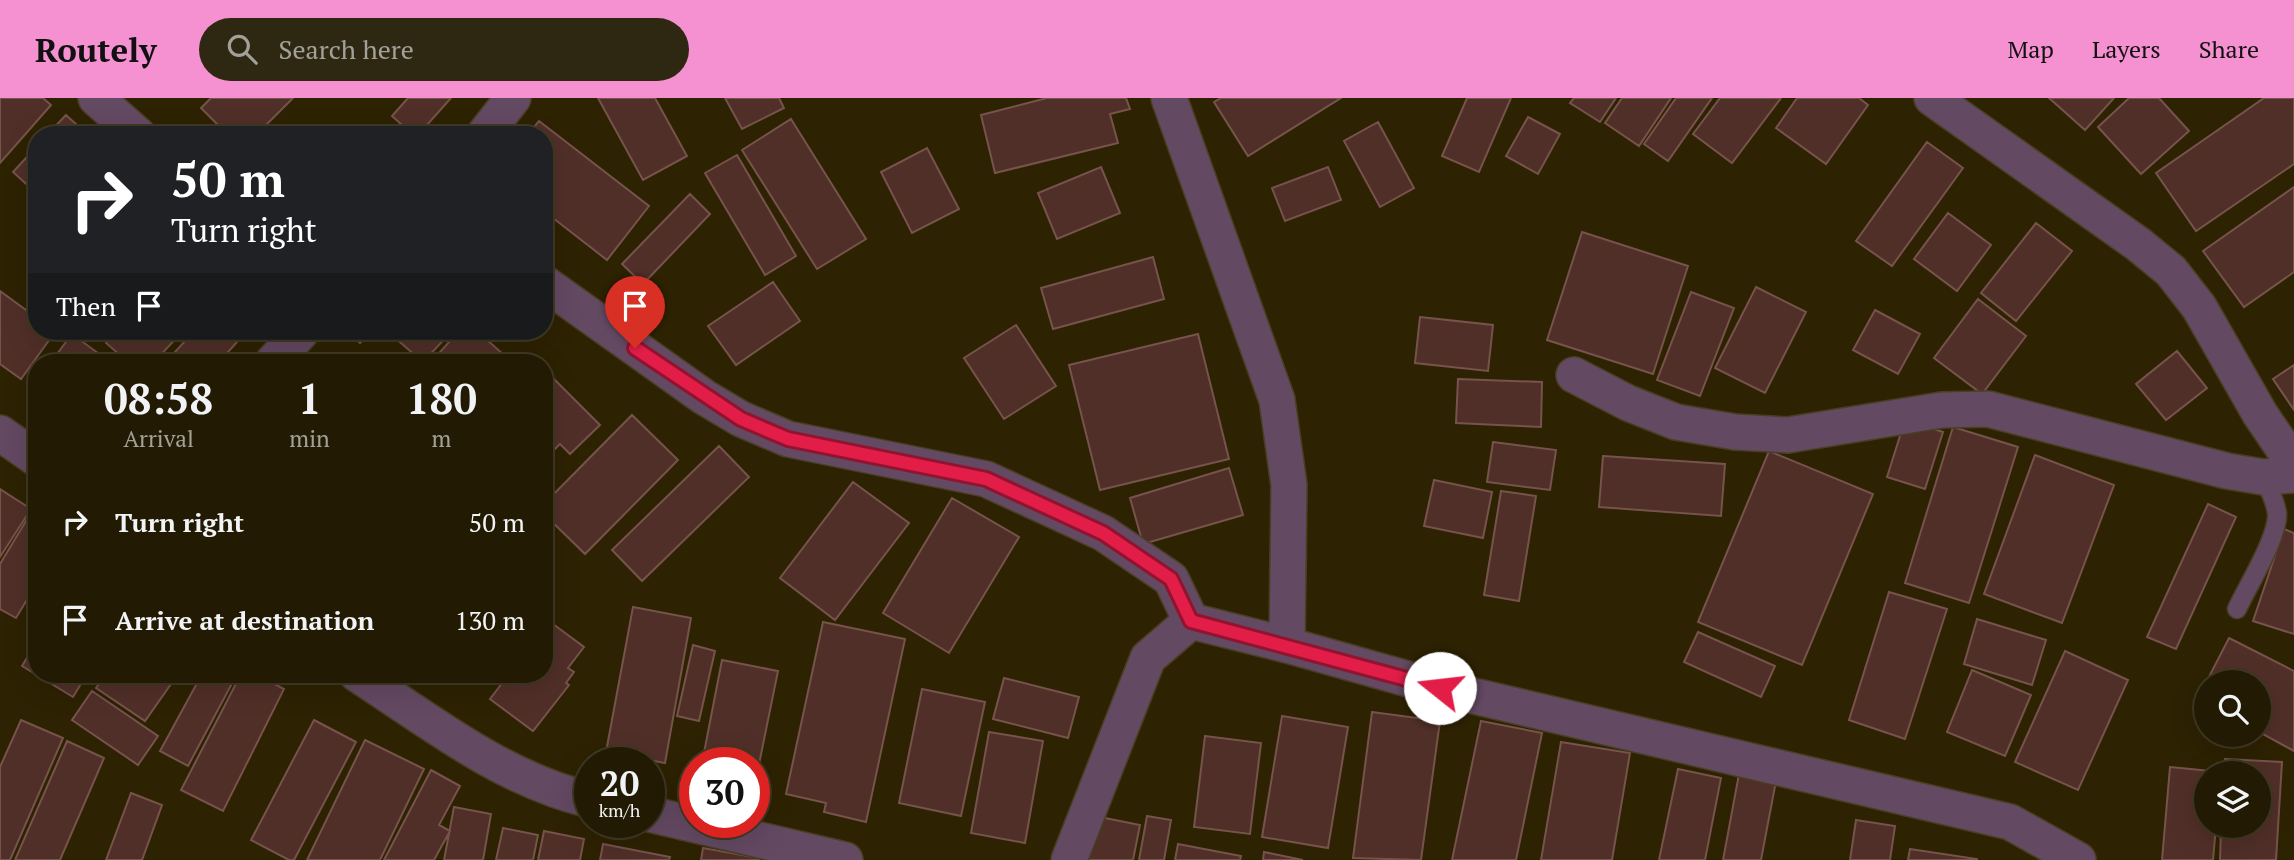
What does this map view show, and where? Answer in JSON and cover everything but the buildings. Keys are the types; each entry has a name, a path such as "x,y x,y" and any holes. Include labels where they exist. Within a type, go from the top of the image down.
{"street":[{"path":"96,98 128,126"},
{"path":"491,126 513,98"},
{"path":"1169,98 1277,400 1289,485 1287,645"},
{"path":"1574,375 1628,404 1676,422 1735,432 1788,435 1942,410 1988,409 2227,471 2284,472 2260,414 2199,307 2171,271 2138,244 1932,98"},
{"path":"553,289 704,397 741,419 788,439 986,479 1103,533 1171,579 1191,621"},
{"path":"280,354 294,340"},
{"path":"0,433 28,453"},
{"path":"1191,621 1454,691 2010,822 2078,860"},
{"path":"1069,860 1148,658 1191,621"},
{"path":"371,683 485,758 533,782 574,795"},
{"path":"665,818 845,860"}],"lane":[{"path":"2237,609 2274,530 2277,515 2273,495 2284,472"}],"route":[{"path":"635,348 704,397 741,419 788,439 986,479 1103,533 1171,579 1191,621 1237,631 1440,688"}]}
